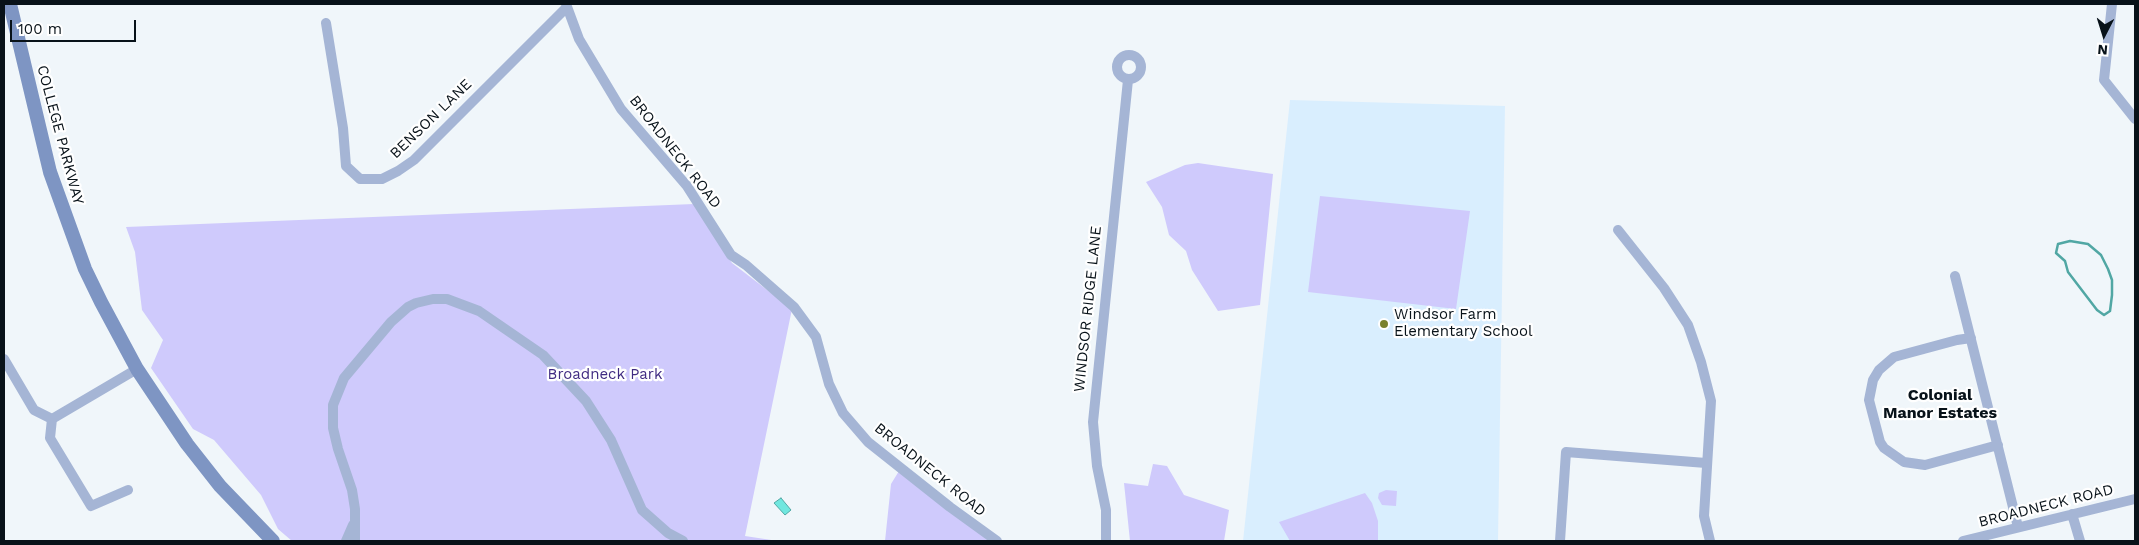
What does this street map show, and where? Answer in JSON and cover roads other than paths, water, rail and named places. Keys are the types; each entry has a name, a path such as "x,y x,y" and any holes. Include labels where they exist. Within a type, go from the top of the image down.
{"main road":[{"name":"COLLEGE PARKWAY","path":"10,4 41,138 61,205 85,269 117,335 137,369 187,444 220,486 272,541"}],"street":[{"path":"2112,4 2111,26 2104,63 2104,80 2135,119"},
{"name":"BENSON LANE","path":"326,23 344,128 346,166 360,179 382,178 398,171 414,160 566,6"},
{"name":"BROADNECK ROAD","path":"566,6 578,39 621,109 687,186 731,255 746,265 794,307 816,337 829,384 842,413 868,442 950,508 997,541"},
{"name":"WINDSOR RIDGE LANE","path":"1106,541 1106,510 1097,466 1093,422 1128,80"},
{"path":"1618,230 1664,288 1688,325 1701,362 1711,401 1704,516 1710,541"},
{"path":"1955,276 2018,527"},
{"path":"355,541 356,509 333,428 333,405 339,389 354,365 399,314 416,302 433,299 447,299 490,317 543,355 586,401 611,440 642,510 668,533 683,541"},
{"path":"1970,338 1894,357 1879,370 1874,380 1869,400 1880,442 1884,448 1904,462 1925,465 1998,445"},
{"path":"4,360 34,410 52,419"},
{"path":"52,419 137,369"},
{"path":"52,419 50,438 91,506 128,490"},
{"path":"1560,541 1566,452 1706,463"},
{"name":"BROADNECK ROAD","path":"1963,541 2135,500"},
{"path":"2072,514 2080,541"},
{"path":"346,541 355,522"}],"water":[{"path":"781,498 791,510 785,515 774,503"}],"waterway":[{"path":"2070,241 2088,244 2101,255 2108,269 2112,280 2112,295 2110,311 2104,315 2097,310 2068,272 2065,261 2056,253 2058,244 2070,241"}],"place":[{"name":"Windsor Farm Elementary School","path":"1384,324"}],"district":[{"name":"Colonial Manor Estates","path":"1940,404"}],"park label":[{"name":"Broadneck Park","path":"605,375"}]}
